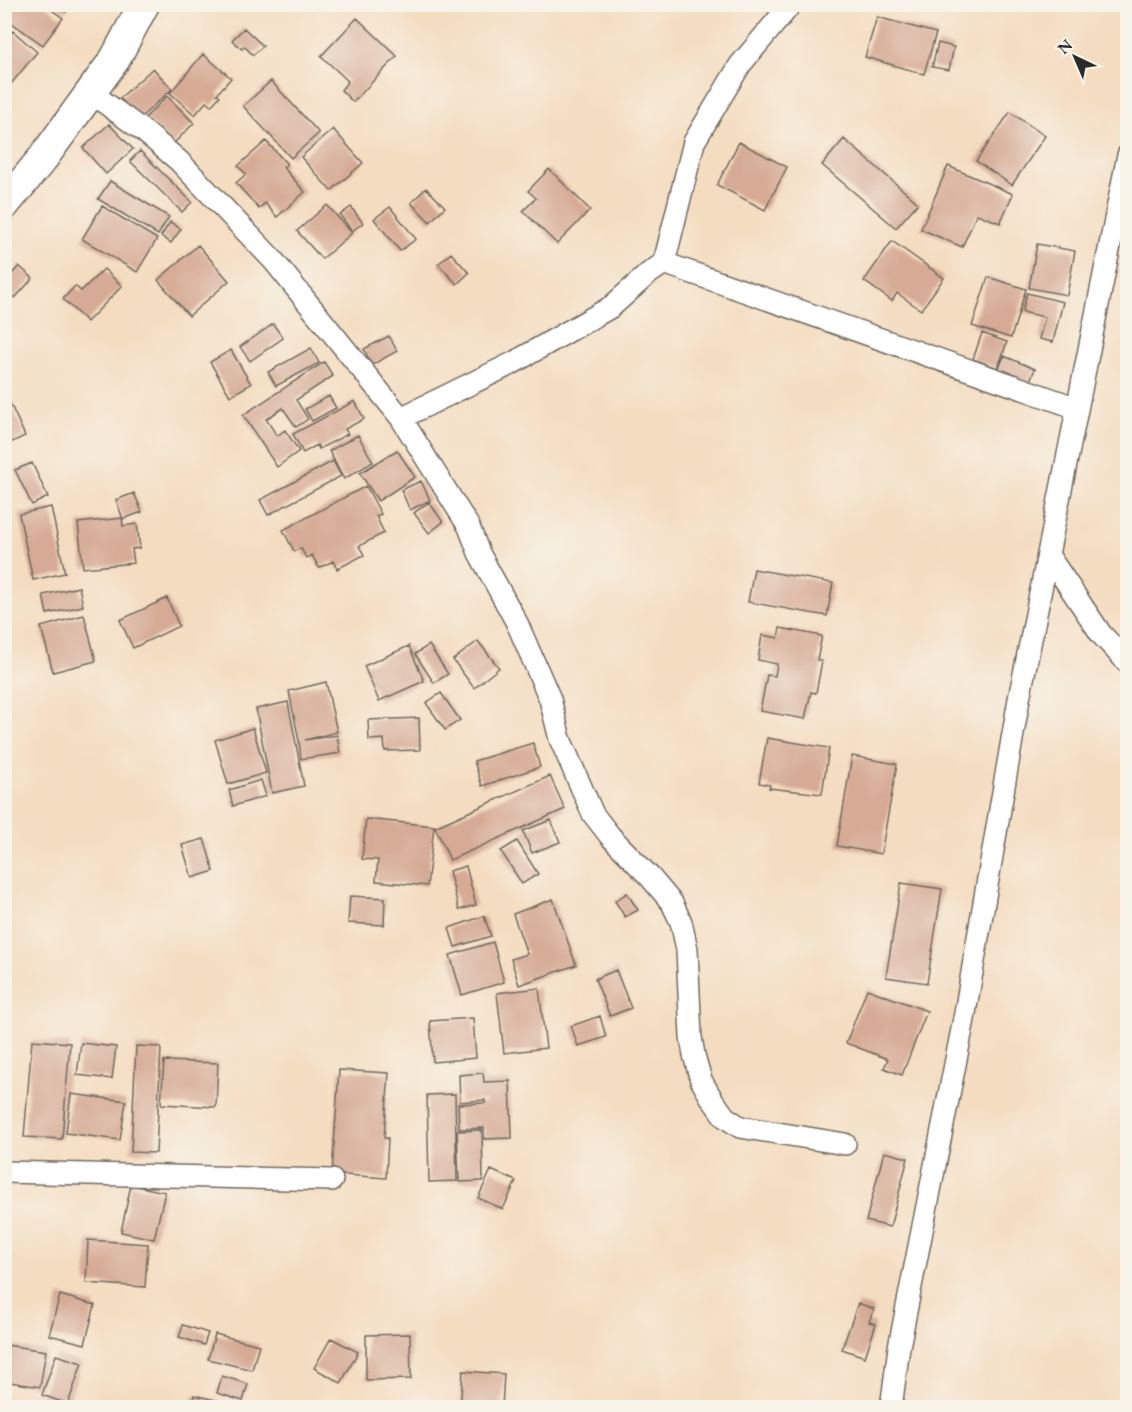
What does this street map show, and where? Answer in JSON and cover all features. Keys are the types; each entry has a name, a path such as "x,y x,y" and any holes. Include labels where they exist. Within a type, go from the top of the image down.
{"main road":[{"path":"4,204 43,158 115,59 144,4"}],"street":[{"path":"401,418 513,363 611,308 664,262 694,142 740,65 790,4"},
{"path":"90,92 146,133 179,161 273,260 401,418 470,527 484,561 517,623 550,699 560,739 593,814 610,836 672,903 681,922 687,949 691,1037 694,1055 701,1080 712,1099 725,1117 740,1127 845,1144"},
{"path":"891,1407 899,1347 964,1019 1017,711 1128,155"},
{"path":"664,262 1077,408"},
{"path":"1048,555 1101,634 1128,663"},
{"path":"4,1172 332,1180"}],"building":[{"path":"15,4 43,4 63,18 43,45 5,18"},
{"path":"53,4 70,4 66,12"},
{"path":"877,17 936,33 924,74 865,57"},
{"path":"357,18 397,56 353,102 341,90 348,81 321,56"},
{"path":"244,28 263,46 253,55 244,46 242,49 232,40"},
{"path":"13,31 37,52 11,84 4,78 4,41"},
{"path":"938,43 954,47 949,70 932,67"},
{"path":"203,54 231,78 217,94 220,96 211,106 206,102 195,115 170,93"},
{"path":"153,68 172,89 139,119 120,98"},
{"path":"271,81 319,133 291,158 243,106"},
{"path":"167,96 194,123 172,145 145,118"},
{"path":"1010,112 1045,136 1012,185 976,161"},
{"path":"109,124 133,149 106,174 83,148"},
{"path":"333,129 363,163 331,191 301,157"},
{"path":"844,139 918,203 896,228 822,165"},
{"path":"266,141 287,164 283,167 305,192 277,217 265,203 259,209 236,183 246,174 238,166"},
{"path":"739,142 787,167 765,210 717,185"},
{"path":"140,151 192,202 182,212 130,161"},
{"path":"948,166 1013,194 1000,223 977,214 962,247 921,229"},
{"path":"549,169 590,210 557,244 523,211 536,198 528,191"},
{"path":"110,181 169,217 158,235 98,199"},
{"path":"426,188 445,207 430,222 411,203"},
{"path":"327,205 352,233 322,259 297,231"},
{"path":"102,206 157,239 137,272 82,239"},
{"path":"351,207 363,223 352,231 340,215"},
{"path":"390,207 416,239 400,251 374,219"},
{"path":"170,222 181,229 171,243 161,236"},
{"path":"892,241 944,278 921,310 897,293 892,301 864,281"},
{"path":"1037,244 1075,251 1067,295 1029,288"},
{"path":"198,245 229,281 189,316 158,280"},
{"path":"451,253 469,273 457,284 438,264"},
{"path":"19,266 33,278 15,298 4,290 4,283"},
{"path":"104,269 122,286 87,322 63,299 75,286 81,291"},
{"path":"988,277 1026,289 1011,338 972,326"},
{"path":"1027,293 1063,302 1053,342 1039,339 1045,317 1022,312"},
{"path":"273,324 283,338 250,361 240,347"},
{"path":"982,333 1007,342 998,368 973,359"},
{"path":"389,336 397,351 372,365 364,349"},
{"path":"311,348 319,363 276,386 268,372"},
{"path":"231,350 251,384 230,396 210,362"},
{"path":"1004,356 1035,369 1028,385 997,373"},
{"path":"324,362 333,376 296,400 308,419 296,427 283,408 266,419 277,436 285,430 299,451 277,467 243,415"},
{"path":"4,390 25,436 6,445 4,442"},
{"path":"329,396 336,408 312,421 305,409"},
{"path":"355,401 364,419 345,429 348,434 319,449 317,445 303,453 293,434"},
{"path":"358,435 373,462 344,479 329,451"},
{"path":"397,450 415,477 378,501 360,473"},
{"path":"333,461 341,476 268,515 260,500"},
{"path":"32,463 48,497 32,505 15,470"},
{"path":"421,481 430,500 410,510 401,490"},
{"path":"366,486 381,514 376,516 384,533 359,546 364,555 337,569 333,561 319,568 312,555 306,558 301,548 294,551 283,530"},
{"path":"134,493 142,512 123,519 116,500"},
{"path":"429,502 443,522 429,533 414,513"},
{"path":"51,507 65,573 33,580 19,514"},
{"path":"122,518 123,526 137,524 140,548 132,549 134,563 83,568 78,523"},
{"path":"754,569 833,583 827,616 748,602"},
{"path":"79,587 83,606 47,614 43,595"},
{"path":"167,598 179,626 133,648 120,620"},
{"path":"84,615 96,661 53,672 41,627"},
{"path":"780,628 822,636 817,660 822,661 816,693 811,692 805,719 760,711 767,675 775,676 777,664 758,660 762,635 778,638"},
{"path":"478,641 499,668 474,688 453,660"},
{"path":"429,645 448,674 434,683 415,654"},
{"path":"409,646 424,681 379,701 364,666"},
{"path":"326,682 337,732 305,740 337,735 340,753 301,759 289,691"},
{"path":"441,693 460,720 445,730 426,703"},
{"path":"288,702 304,786 272,793 256,709"},
{"path":"419,718 420,750 385,751 384,739 369,740 368,720"},
{"path":"253,728 266,773 228,784 215,740"},
{"path":"767,738 829,748 822,794 769,788 770,785 759,783"},
{"path":"533,743 540,767 482,786 474,761"},
{"path":"852,756 897,764 881,854 837,846"},
{"path":"550,776 565,809 450,860 435,827"},
{"path":"261,780 266,796 233,806 229,790"},
{"path":"366,819 434,826 427,886 376,881 378,860 362,859"},
{"path":"551,820 560,842 532,853 523,831"},
{"path":"204,839 214,871 192,878 182,845"},
{"path":"517,841 538,874 522,884 501,851"},
{"path":"466,866 476,905 459,910 449,871"},
{"path":"901,883 942,889 927,983 886,977"},
{"path":"627,893 638,910 625,917 615,901"},
{"path":"350,896 385,898 384,925 348,923"},
{"path":"553,899 576,965 519,985 511,959 527,954 513,914"},
{"path":"484,916 491,936 455,947 449,928"},
{"path":"493,942 504,982 462,995 450,955"},
{"path":"616,970 631,1008 610,1016 595,979"},
{"path":"539,988 546,1048 504,1053 497,993"},
{"path":"867,989 927,1011 902,1075 884,1068 888,1059 846,1043"},
{"path":"600,1016 606,1037 578,1046 571,1026"},
{"path":"473,1018 476,1058 433,1062 430,1021"},
{"path":"32,1040 70,1043 62,1139 24,1137"},
{"path":"81,1043 116,1047 112,1079 77,1075"},
{"path":"136,1046 161,1047 156,1153 131,1152"},
{"path":"164,1061 218,1063 216,1107 161,1104"},
{"path":"339,1070 389,1073 384,1138 388,1138 386,1178 332,1174"},
{"path":"483,1073 484,1082 510,1081 512,1138 484,1139 484,1128 459,1129 458,1104 485,1103 485,1100 460,1102 459,1075"},
{"path":"71,1094 126,1101 120,1140 66,1133"},
{"path":"455,1094 457,1181 429,1182 427,1095"},
{"path":"482,1130 483,1181 459,1182 457,1131"},
{"path":"884,1152 908,1158 890,1227 866,1221"},
{"path":"491,1170 516,1181 503,1209 478,1198"},
{"path":"131,1185 165,1192 154,1239 121,1232"},
{"path":"88,1240 148,1244 145,1287 86,1283"},
{"path":"60,1295 95,1305 85,1344 49,1335"},
{"path":"858,1303 874,1309 869,1322 876,1324 865,1357 842,1349"},
{"path":"183,1325 208,1333 204,1345 179,1337"},
{"path":"215,1334 259,1345 252,1370 208,1359"},
{"path":"410,1334 411,1379 366,1380 366,1335"},
{"path":"331,1338 358,1352 341,1383 314,1368"},
{"path":"6,1345 46,1351 40,1387 4,1381"},
{"path":"56,1355 82,1363 68,1404 42,1395"},
{"path":"463,1371 504,1374 502,1408 460,1408"},
{"path":"222,1376 248,1384 243,1401 217,1393"},
{"path":"194,1395 245,1407 245,1408 191,1408"}]}
